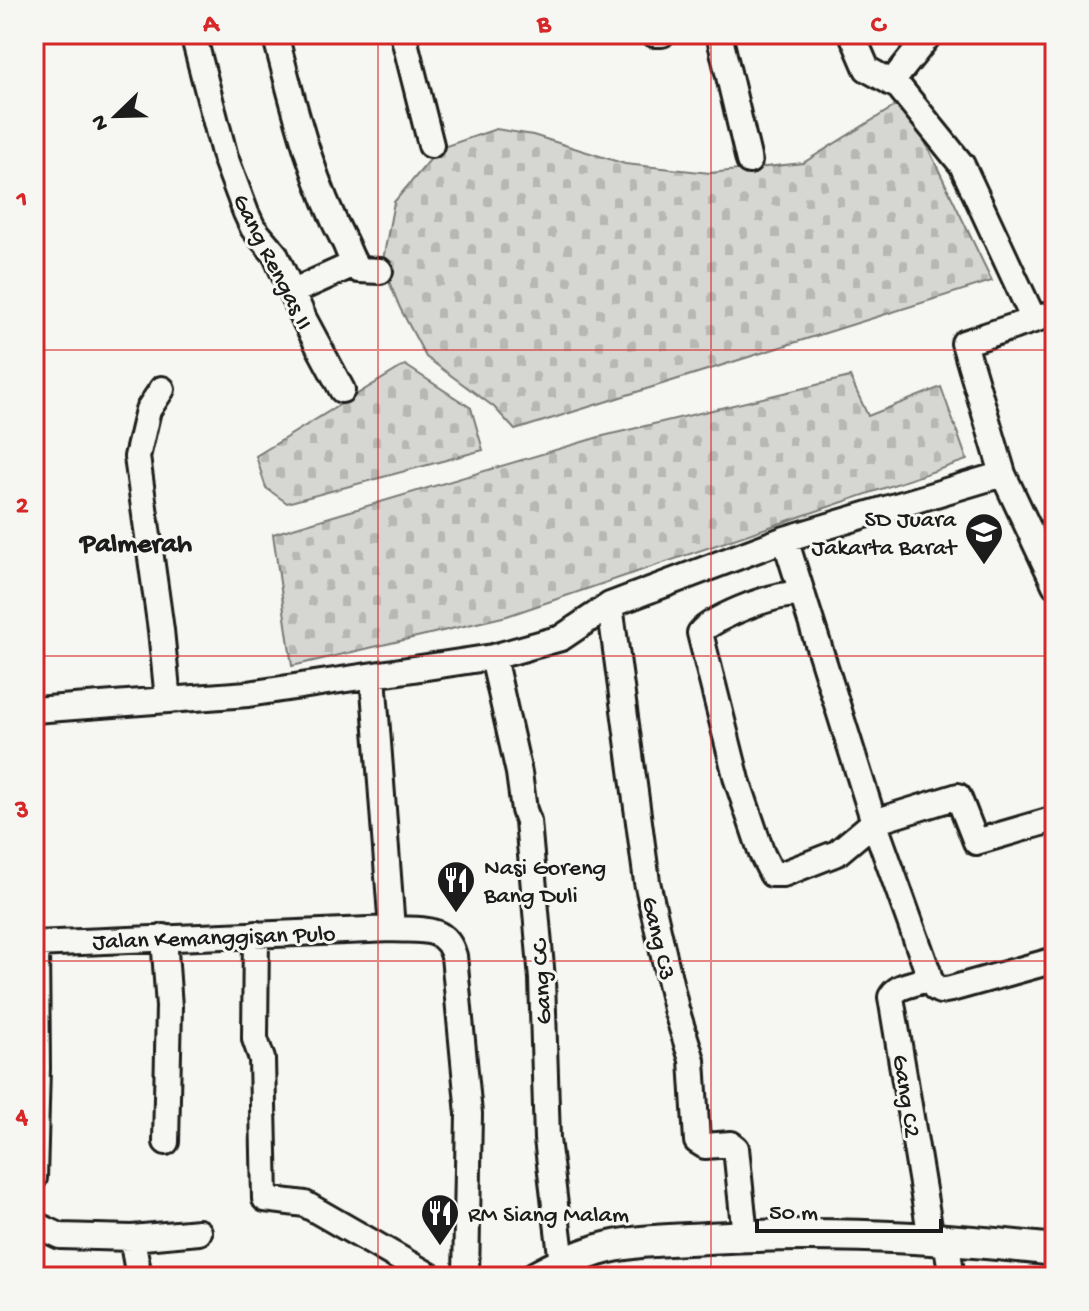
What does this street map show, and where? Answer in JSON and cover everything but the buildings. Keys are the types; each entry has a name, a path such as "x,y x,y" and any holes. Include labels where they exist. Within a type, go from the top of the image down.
{"street":[{"name":"Gang Rengas II","path":"193,34 225,157 246,213 253,228 275,254 342,390"},
{"path":"275,34 294,111 332,221 354,264 362,271 380,271"},
{"path":"403,34 431,145"},
{"path":"654,34 662,34"},
{"path":"719,34 749,161"},
{"path":"852,34 867,69 899,87 962,165 1044,316 964,343 1003,474 1045,538 1055,585"},
{"path":"891,83 930,34"},
{"path":"292,292 354,264"},
{"path":"162,389 148,410 137,457 168,700"},
{"path":"34,710 248,694 493,657 561,638 610,605 785,539 1003,474"},
{"path":"785,539 874,822 928,976 935,988 940,991 1055,960"},
{"path":"803,596 794,592 753,604 701,630 737,780 772,874 783,874 837,853 874,822 958,796 976,842 1055,819"},
{"name":"Gang C3","path":"610,605 647,882 676,1009 692,1060 697,1141 705,1146 731,1144 736,1148 745,1236"},
{"name":"Gang CC","path":"493,657 528,821 542,979 549,1270"},
{"path":"373,676 392,929"},
{"name":"Jalan Kemanggisan Pulo","path":"35,944 392,929 440,934 448,941 454,956 469,1114 466,1277"},
{"path":"256,934 255,1039 262,1059 265,1199 305,1204 432,1277"},
{"path":"164,937 169,1007 166,1142"},
{"path":"34,1178 38,999 35,944"},
{"name":"Gang C2","path":"928,976 920,982 899,987 891,1001 938,1239 952,1277"},
{"path":"34,1224 60,1236 132,1238 199,1232"},
{"path":"549,1270 600,1249 657,1241 772,1233 938,1239 1055,1250"},
{"path":"132,1238 139,1277"}],"green space":[{"path":"905,100 992,281 515,430 494,407 426,357 382,265 394,202 440,148 496,129 533,135 625,164 710,173 803,163"},
{"path":"405,365 471,408 483,450 287,503 266,488 256,456"},
{"path":"850,377 868,416 941,387 967,460 507,616 292,666 273,534 599,437"}],"place":[{"name":"SD Juara Jakarta Barat","path":"984,566"},
{"name":"Nasi Goreng Bang Duli","path":"456,914"},
{"name":"RM Siang Malam","path":"440,1247"}],"district":[{"name":"Palmerah","path":"136,541"}]}
